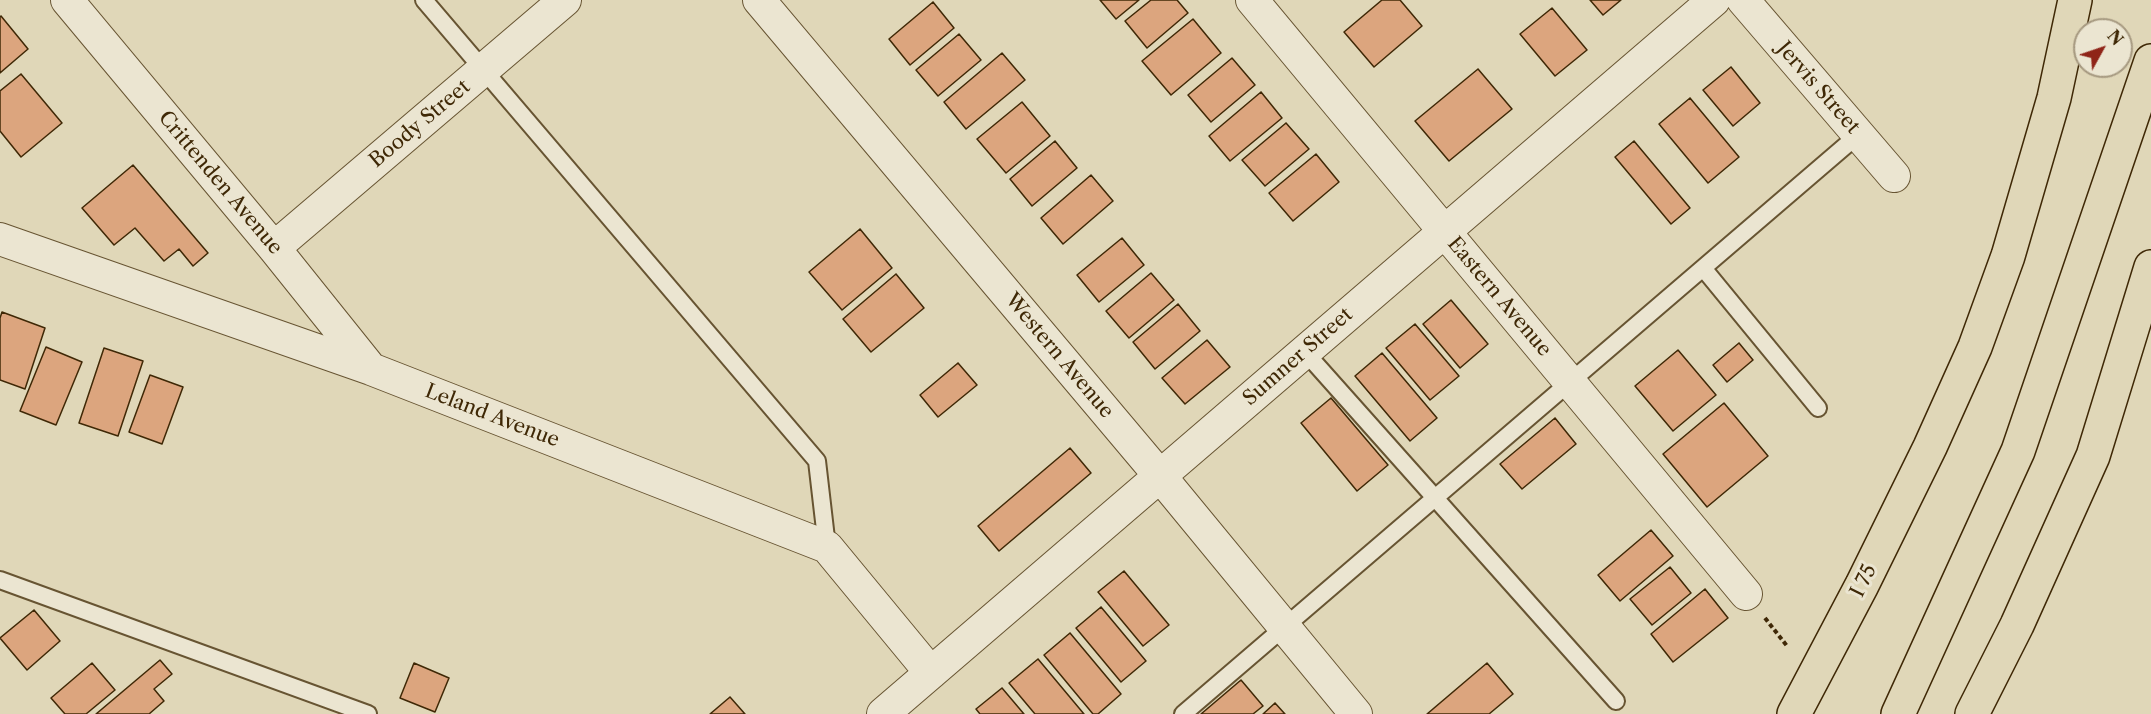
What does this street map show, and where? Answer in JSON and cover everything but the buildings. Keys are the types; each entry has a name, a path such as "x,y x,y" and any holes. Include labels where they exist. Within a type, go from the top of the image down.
{"highway":[{"name":"I 75","path":"1794,714 1862,585 1930,447 1975,347 2008,256 2054,98 2075,0"},
{"path":"1898,714 2018,451 2151,61"},
{"path":"1972,714 2017,625 2093,456 2151,267"}],"street":[{"name":"Crittenden Avenue","path":"67,0 274,248 371,369"},
{"name":"Boody Street","path":"274,248 566,0"},
{"name":"Western Avenue","path":"759,0 1160,476 1356,714"},
{"name":"Eastern Avenue","path":"1252,0 1746,594"},
{"name":"Sumner Street","path":"883,714 1714,0"},
{"name":"Jervis Street","path":"1743,0 1893,176"},
{"name":"Leland Avenue","path":"0,239 371,369 826,547 931,673"}],"lane":[{"path":"424,0 817,461 826,547"},
{"path":"1184,714 1858,135"},
{"path":"1703,268 1818,408"},
{"path":"1305,352 1616,701"},
{"path":"0,580 368,714"}]}
